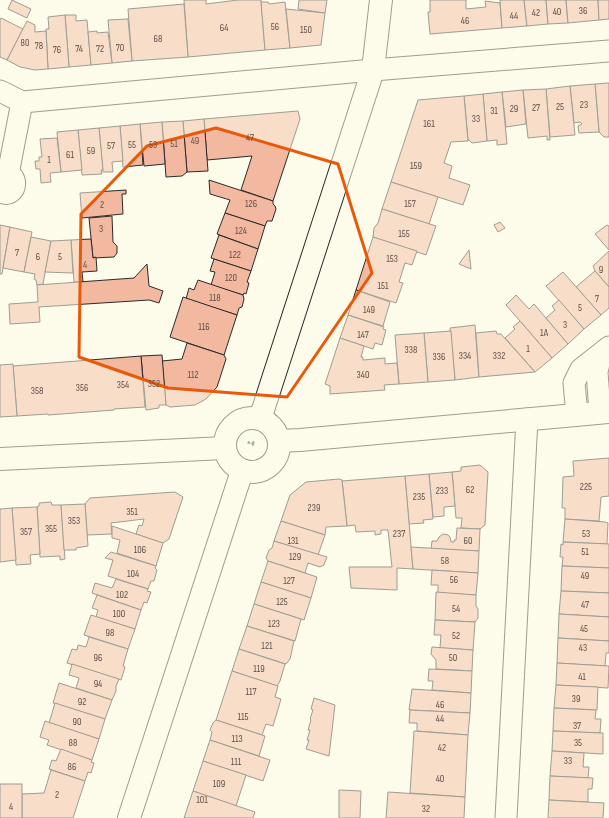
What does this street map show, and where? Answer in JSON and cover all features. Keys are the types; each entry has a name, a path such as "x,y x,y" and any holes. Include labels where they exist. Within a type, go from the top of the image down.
{"street":[{"path":"260,419 373,70 381,0"},
{"path":"0,91 22,102 373,70 609,51"},
{"path":"3,180 22,102"},
{"path":"279,441 605,412 598,372 605,350"},
{"path":"577,415 574,383 581,370 605,350"},
{"path":"251,417 260,419 270,425 279,441 279,449 272,463 258,472 242,471 235,467 230,461 224,448 225,438 235,423 251,417"},
{"path":"506,818 527,419"},
{"path":"0,460 224,448"},
{"path":"129,818 242,471"}],"highlighted area":[{"path":"216,128 338,164 372,273 287,397 168,388 79,357 81,214 147,146"}],"building":[{"path":"12,0 31,9 27,18 8,9"},
{"path":"184,0 206,0 206,4 238,0 261,0 265,50 188,57"},
{"path":"299,0 327,0 325,13 298,9"},
{"path":"430,0 466,0 466,9 486,7 485,1 500,3 502,28 430,34 428,12 430,12"},
{"path":"500,0 524,0 527,26 502,28"},
{"path":"524,0 546,0 548,24 527,26"},
{"path":"546,0 566,0 568,23 548,24"},
{"path":"566,0 598,0 599,20 568,23"},
{"path":"598,0 609,0 609,19 599,20"},
{"path":"261,2 268,2 269,4 285,2 290,48 265,50"},
{"path":"184,4 188,57 132,61 128,9"},
{"path":"286,9 325,13 321,45 290,48"},
{"path":"65,15 76,15 76,21 87,20 91,65 69,67"},
{"path":"65,15 69,67 48,69 46,29 49,29 48,17"},
{"path":"1,18 23,29 7,60 0,57"},
{"path":"128,19 132,61 112,63 108,20"},
{"path":"27,21 35,25 35,32 46,31 48,69 35,70 20,67 7,60"},
{"path":"97,31 97,33 108,32 112,63 91,65 88,32"},
{"path":"609,83 609,137 604,137 599,132 595,84"},
{"path":"595,84 599,132 579,133 578,126 582,124 580,122 574,123 570,86"},
{"path":"570,86 575,135 550,137 546,89"},
{"path":"546,89 550,140 547,140 547,136 528,138 523,90"},
{"path":"523,90 526,124 506,127 502,92"},
{"path":"502,92 507,144 497,145 497,140 487,141 483,94"},
{"path":"483,94 487,141 472,143 468,140 464,96"},
{"path":"464,96 468,141 451,142 444,163 452,166 449,178 470,185 463,205 391,182 418,100"},
{"path":"298,111 300,119 273,201 241,190 252,156 207,160 204,119"},
{"path":"204,119 208,171 187,172 183,121"},
{"path":"183,121 187,172 182,176 166,177 162,122"},
{"path":"162,122 165,164 144,166 140,124"},
{"path":"140,124 143,165 123,167 120,126"},
{"path":"120,126 123,161 112,162 113,172 103,172 99,128"},
{"path":"99,128 103,170 101,170 102,174 82,175 78,130"},
{"path":"78,130 82,170 61,172 57,132"},
{"path":"57,138 61,172 50,173 51,182 41,183 40,169 36,169 35,161 39,161 39,157 42,157 40,139"},
{"path":"209,180 273,201 276,209 272,221 267,221 265,226 225,213 230,200 210,194"},
{"path":"391,182 438,197 429,224 382,209"},
{"path":"126,190 126,194 122,194 123,214 82,218 80,193"},
{"path":"382,209 436,226 426,255 373,237 374,228 378,223"},
{"path":"225,213 265,226 258,249 217,234"},
{"path":"112,216 113,242 117,246 117,253 114,257 93,258 89,218"},
{"path":"500,222 505,228 498,232 494,225"},
{"path":"0,225 10,227 2,274 0,274"},
{"path":"607,225 609,226 609,250 595,234"},
{"path":"10,227 32,232 24,272 3,268"},
{"path":"219,235 258,249 251,271 211,258"},
{"path":"31,237 51,241 43,284 37,285 36,280 34,279 35,274 24,272"},
{"path":"373,237 417,251 412,265 405,263 399,282 403,283 396,303 356,290"},
{"path":"91,239 93,258 96,257 97,271 82,272 83,282 74,282 71,240"},
{"path":"71,240 73,273 45,272 51,241"},
{"path":"469,250 471,269 459,264"},
{"path":"609,251 609,287 595,271 593,266"},
{"path":"214,259 251,271 247,282 249,283 246,294 244,293 243,295 211,285 215,272 210,271"},
{"path":"147,264 149,286 163,291 159,303 149,300 39,307 40,322 10,324 9,304 38,302 37,285 134,278"},
{"path":"595,271 609,287 609,308 601,315 576,287"},
{"path":"563,272 601,315 584,329 546,286"},
{"path":"198,280 243,295 244,299 242,307 239,308 237,315 186,299 189,288 194,290"},
{"path":"356,290 390,302 383,326 348,315"},
{"path":"516,295 529,309 534,304 568,344 552,358 506,305"},
{"path":"183,297 237,315 224,355 170,337"},
{"path":"559,300 584,329 568,344 546,318 555,310 552,306"},
{"path":"348,315 384,327 383,329 386,330 382,345 375,343 373,349 340,338"},
{"path":"520,321 552,358 535,372 505,338 515,329 513,327"},
{"path":"475,325 479,377 455,380 450,328"},
{"path":"451,331 455,380 428,382 424,333"},
{"path":"496,331 497,334 501,334 535,372 479,377 476,333"},
{"path":"424,333 428,382 399,384 395,335"},
{"path":"340,338 364,346 361,357 363,357 363,360 385,358 385,364 397,363 399,384 384,385 385,390 330,394 330,386 325,384"},
{"path":"187,343 224,355 226,359 217,387 206,399 195,405 170,407 166,405 162,361 182,359"},
{"path":"162,355 166,405 159,405 159,408 146,410 141,356"},
{"path":"141,356 145,407 17,416 13,366"},
{"path":"13,364 17,416 0,417 0,365"},
{"path":"609,458 609,496 601,497 599,521 565,519 565,508 562,508 563,477 574,476 573,461"},
{"path":"480,465 488,472 485,525 480,529 461,528 462,518 456,518 452,472 461,471 461,467"},
{"path":"452,472 455,506 444,507 444,516 433,517 429,474"},
{"path":"429,474 433,519 423,520 424,523 409,524 405,476"},
{"path":"405,476 413,569 397,568 397,590 351,588 349,567 392,567 388,530 381,530 381,534 375,535 375,531 356,532 355,525 347,526 342,481"},
{"path":"342,480 347,526 326,527 325,535 281,521 290,495 306,482"},
{"path":"175,492 183,497 169,539 163,543 136,534 139,525 142,526 144,519 111,523 112,534 87,535 85,504 90,498"},
{"path":"51,502 52,505 61,505 65,559 60,560 60,556 40,557 37,507 39,506 39,503"},
{"path":"85,504 88,546 76,548 76,550 64,550 61,505"},
{"path":"37,507 40,554 30,555 31,564 16,565 12,508"},
{"path":"12,508 16,560 0,562 0,509"},
{"path":"565,519 608,523 607,544 563,542"},
{"path":"281,521 325,535 318,555 274,541"},
{"path":"112,526 163,543 156,566 117,553 120,540 112,538"},
{"path":"457,528 480,529 479,551 431,549 432,541 437,541 443,534 448,535 451,542 454,542 454,540 456,540"},
{"path":"274,541 327,557 324,565 320,567 308,563 305,573 268,561 266,558"},
{"path":"563,542 609,544 609,568 562,566 563,557 560,557 561,544 563,545"},
{"path":"411,547 479,551 478,573 413,569"},
{"path":"111,552 156,566 155,568 157,570 154,581 151,581 148,589 108,576 113,560 105,558"},
{"path":"268,561 317,577 311,598 261,582"},
{"path":"562,566 609,568 609,593 561,591"},
{"path":"432,570 478,573 476,595 438,593 438,585 431,585"},
{"path":"116,579 148,589 147,591 151,592 147,603 144,602 141,610 92,593 95,583 112,588"},
{"path":"261,582 311,598 304,620 254,604"},
{"path":"561,591 609,593 609,617 559,614"},
{"path":"436,592 476,595 478,618 475,622 435,620"},
{"path":"97,595 141,610 135,629 96,617 98,610 92,608"},
{"path":"254,604 301,619 295,641 247,626"},
{"path":"559,614 609,617 609,641 558,638"},
{"path":"91,615 135,629 128,649 84,635"},
{"path":"435,620 475,622 473,650 440,648 441,635 434,635"},
{"path":"247,626 294,641 290,659 286,664 239,649"},
{"path":"89,637 128,649 121,680 67,663 72,649 77,650 78,645 86,647"},
{"path":"558,638 609,641 609,653 606,653 605,666 557,663"},
{"path":"432,647 473,650 472,671 436,669 436,660 431,654"},
{"path":"239,649 285,664 277,686 232,671"},
{"path":"557,663 609,666 608,688 556,685"},
{"path":"72,664 119,679 112,700 76,688 79,678 69,675"},
{"path":"429,669 472,671 471,693 432,690 433,681 428,681"},
{"path":"232,671 278,686 275,697 281,699 273,726 266,724 262,735 216,720"},
{"path":"59,683 112,700 105,719 53,703"},
{"path":"556,685 598,687 597,710 554,708"},
{"path":"412,689 471,693 470,713 409,710"},
{"path":"314,698 335,705 329,756 306,749 309,740 307,740 310,730 308,730 313,710 311,709"},
{"path":"55,703 105,719 99,739 49,723"},
{"path":"554,708 596,710 595,719 601,719 600,733 553,731"},
{"path":"410,710 470,713 468,735 417,731 417,723 409,723"},
{"path":"216,720 265,736 259,756 210,740 212,732 210,730"},
{"path":"45,721 99,739 92,760 47,745 49,740 40,737"},
{"path":"414,731 468,735 465,797 410,793"},
{"path":"553,731 603,733 603,754 552,751"},
{"path":"210,740 270,760 263,781 203,761"},
{"path":"61,749 92,760 91,762 94,763 91,773 88,772 85,781 49,769 52,760 56,761"},
{"path":"552,751 584,753 583,767 589,767 588,778 550,776"},
{"path":"203,761 246,775 236,806 193,791"},
{"path":"51,770 85,781 73,818 22,818 22,794 44,793"},
{"path":"550,776 593,778 592,789 588,789 588,802 549,800"},
{"path":"0,784 22,784 22,818 0,818"},
{"path":"339,790 361,791 360,818 339,818"},
{"path":"193,791 255,812 253,818 184,818"},
{"path":"388,792 465,797 464,818 386,818"},
{"path":"549,800 604,803 603,818 548,818"}],"hedge":[{"path":"249,441 253,441 253,443 253,445 249,445 249,441"}]}
